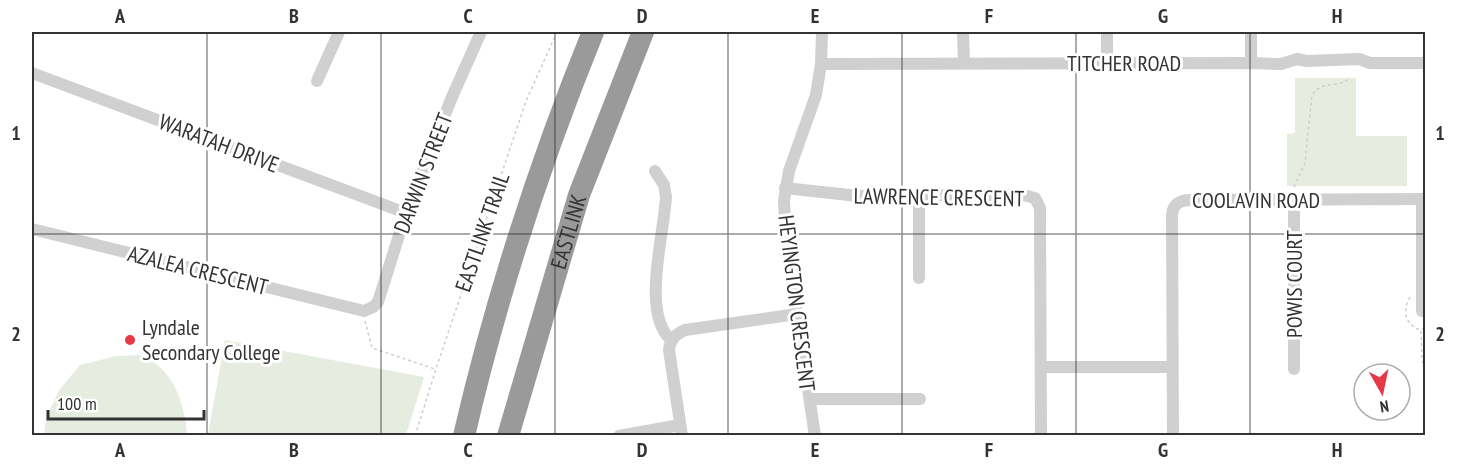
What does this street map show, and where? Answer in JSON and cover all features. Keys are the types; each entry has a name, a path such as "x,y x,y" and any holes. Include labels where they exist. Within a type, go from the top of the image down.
{"highway":[{"name":"EASTLINK","path":"464,435 498,305 523,226 562,113 594,32"},
{"name":"EASTLINK","path":"508,435 579,195 643,32"}],"street":[{"path":"317,81 339,32"},
{"name":"DARWIN STREET","path":"365,317 378,302 406,213 452,97 481,32"},
{"name":"HEYINGTON CRESCENT","path":"815,435 785,230 785,189 793,158 813,108 822,32"},
{"path":"963,32 964,63"},
{"path":"1107,32 1107,63"},
{"path":"1251,32 1251,63"},
{"name":"TITCHER ROAD","path":"820,64 1281,64 1296,59 1317,61 1359,59 1370,63 1425,63"},
{"name":"WARATAH DRIVE","path":"32,73 406,213"},
{"path":"619,435 681,430 670,355 671,340 662,329 655,303 666,196 664,185 655,171"},
{"name":"LAWRENCE CRESCENT","path":"785,189 858,196 1023,195 1031,196 1038,201 1040,208 1041,435"},
{"name":"COOLAVIN ROAD","path":"1173,435 1172,215 1174,207 1185,200 1294,193 1424,199"},
{"name":"POWIS COURT","path":"1294,193 1294,369"},
{"path":"919,195 920,278"},
{"path":"1422,311 1424,199"},
{"name":"AZALEA CRESCENT","path":"32,229 365,317"},
{"path":"671,340 685,330 797,314"},
{"path":"1041,367 1172,367"},
{"path":"810,399 920,399"}],"path":[{"name":"EASTLINK TRAIL","path":"415,435 526,101 557,32"},
{"path":"1294,193 1305,164 1312,94 1322,86 1343,82 1350,77"},
{"path":"365,317 372,348 436,369"},
{"path":"1425,329 1421,330 1425,374"}],"shaded area":[{"path":"1295,78 1356,78 1356,136 1407,136 1407,186 1287,186 1287,134 1295,133"},
{"path":"225,340 424,377 406,435 208,435"},
{"path":"141,355 162,369 175,388 183,410 187,435 44,435 46,418 60,389 80,365 116,356"}],"place":[{"name":"Lyndale Secondary College","path":"130,340"}]}
